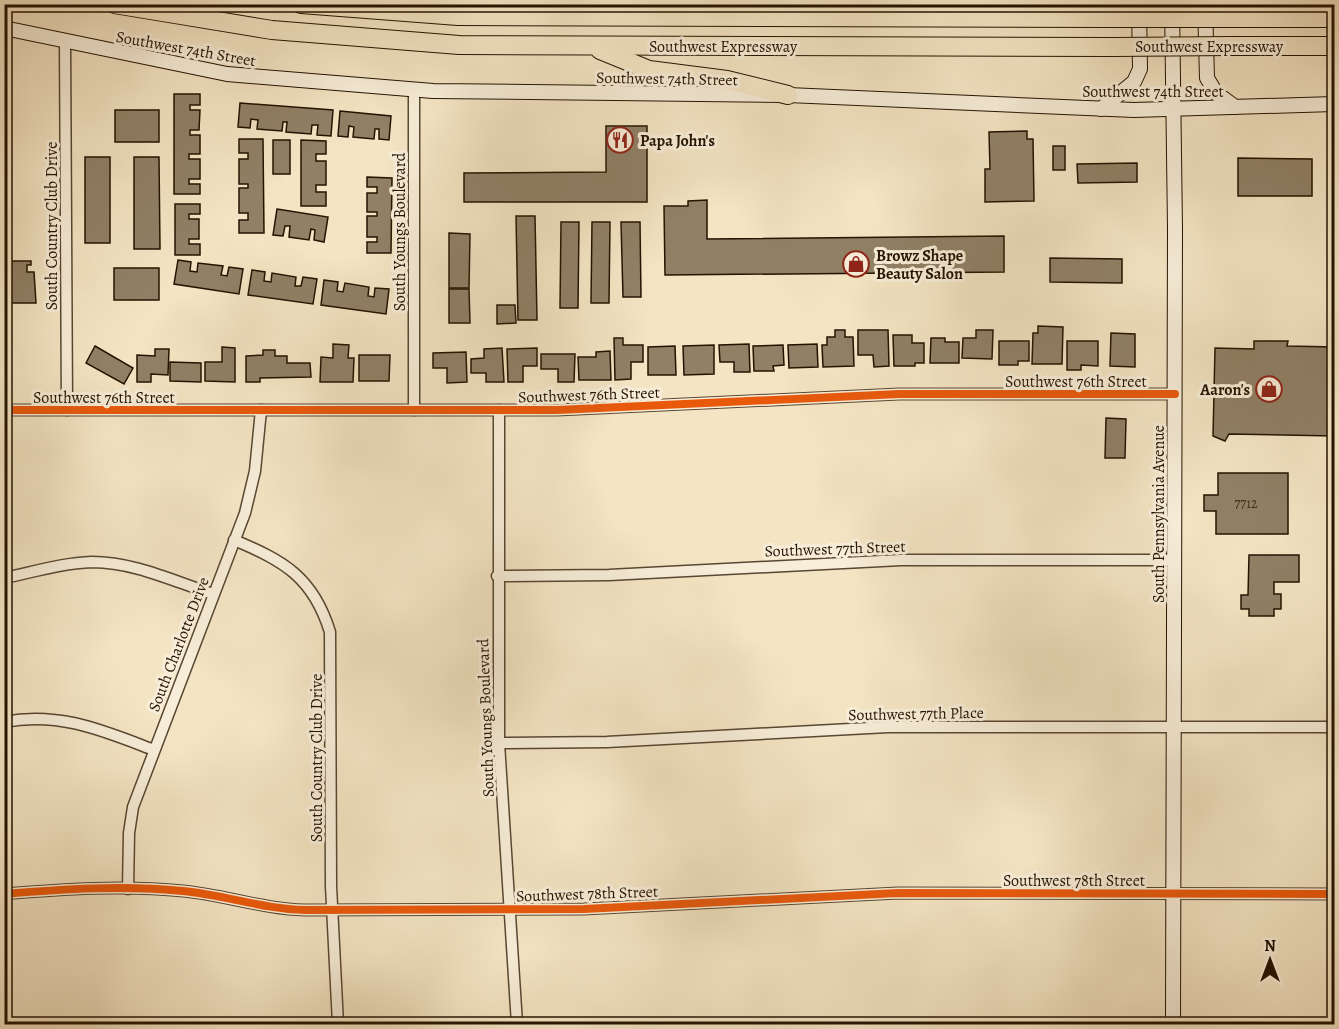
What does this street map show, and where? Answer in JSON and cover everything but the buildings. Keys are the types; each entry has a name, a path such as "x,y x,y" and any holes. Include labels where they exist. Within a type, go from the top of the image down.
{"highway":[{"name":"Southwest Expressway","path":"114,4 240,25 341,37 459,45 1335,46"},
{"name":"Southwest Expressway","path":"301,4 458,16 1335,18"},
{"path":"659,18 721,4"},
{"path":"590,46 649,70 727,80 788,95"}],"main road":[{"path":"1101,109 1134,82 1140,69 1139,4"},
{"name":"South Pennsylvania Avenue","path":"1172,4 1175,394 1173,1024"},
{"path":"1205,4 1207,78 1216,93 1235,107"},
{"name":"Southwest 74th Street","path":"4,28 227,74 414,90 788,95 1101,109 1173,110 1335,104"}],"street":[{"name":"South Country Club Drive","path":"66,42 67,410"},
{"name":"South Youngs Boulevard","path":"414,90 414,410"},
{"name":"Southwest 76th Street","path":"4,410 499,410 626,408 899,394 1175,394"},
{"name":"South Charlotte Drive","path":"128,888 130,821 154,750 252,487 261,410"},
{"name":"South Youngs Boulevard","path":"499,410 497,576 499,743 517,1024"},
{"name":"South Country Club Drive","path":"234,540 269,555 298,574 314,595 330,632 332,909 338,1024"},
{"name":"Southwest 77th Street","path":"497,576 609,575 901,560 1175,560"},
{"path":"4,578 68,564 105,563 135,568 213,594"},
{"path":"4,722 41,717 66,720 154,750"},
{"name":"Southwest 77th Place","path":"499,743 607,742 867,728 1335,727"},
{"name":"Southwest 78th Street","path":"4,894 128,888 185,891 272,908 584,909 898,893 1335,894"}],"cycle path":[{"path":"4,410 557,410 899,394 1175,394"},
{"path":"4,894 94,888 161,889 305,910 584,909 898,893 1334,894"}],"place":[{"name":"Papa John's","path":"620,140"},
{"name":"Browz Shape Beauty Salon","path":"856,264"},
{"name":"Aaron's","path":"1269,389"}]}
